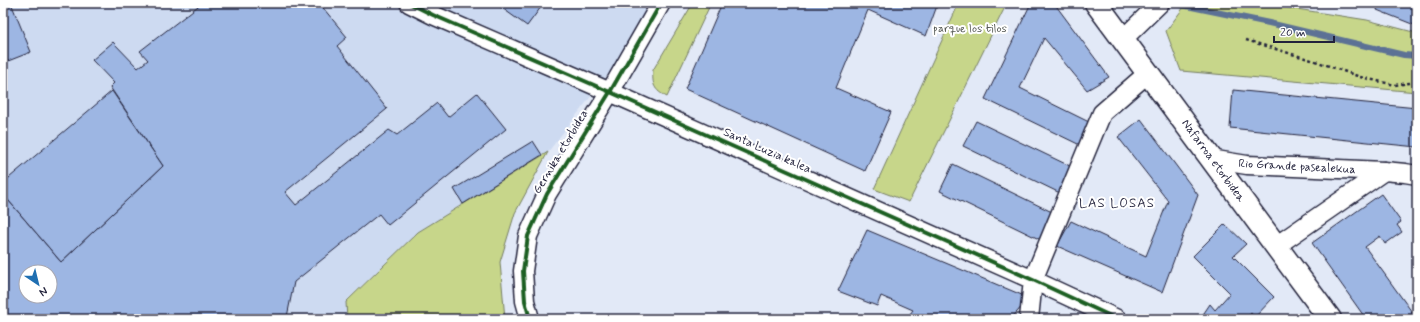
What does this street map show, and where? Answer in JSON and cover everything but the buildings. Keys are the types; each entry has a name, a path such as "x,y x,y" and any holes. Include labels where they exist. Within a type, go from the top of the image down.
{"main road":[{"name":"Nafarroa etorbidea","path":"1096,3 1210,159 1330,319"}],"street":[{"name":"Santa Luzia kalea","path":"409,3 433,15 1033,280 1116,319"},
{"name":"Gernika etorbidea","path":"530,319 525,301 523,271 528,236 547,194 610,92 661,3"},
{"path":"1123,39 1160,3"},
{"path":"1029,319 1033,280 1102,113 1148,73"},
{"name":"Rio Grande pasealekua","path":"1210,159 1247,165 1384,171 1417,175"},
{"name":"Rio Grande pasealekua","path":"1276,246 1384,171"}],"path":[{"path":"1246,40 1318,62 1360,77 1395,85 1417,82"}],"shaded area":[{"path":"3,3 663,3 548,152 418,232 346,301 347,319 293,319 284,316 280,319 3,319"}],"green space":[{"path":"693,3 711,3 667,97 659,92 655,86 653,80 653,70"},
{"name":"parque los tilos","path":"959,3 1007,3 909,202 874,189"},
{"path":"1187,3 1258,3 1367,20 1417,33 1417,92 1181,71 1166,31"},
{"path":"548,152 515,213 500,262 505,319 347,319 346,302 418,232"}],"waterway":[{"path":"1182,5 1269,23 1404,55 1417,56"}],"cycle path":[{"path":"409,3 433,15 1033,280 1117,319"},
{"path":"530,319 525,301 523,271 528,236 547,194 610,92 661,3"}],"district":[{"name":"LAS LOSAS","path":"1117,203"}]}
